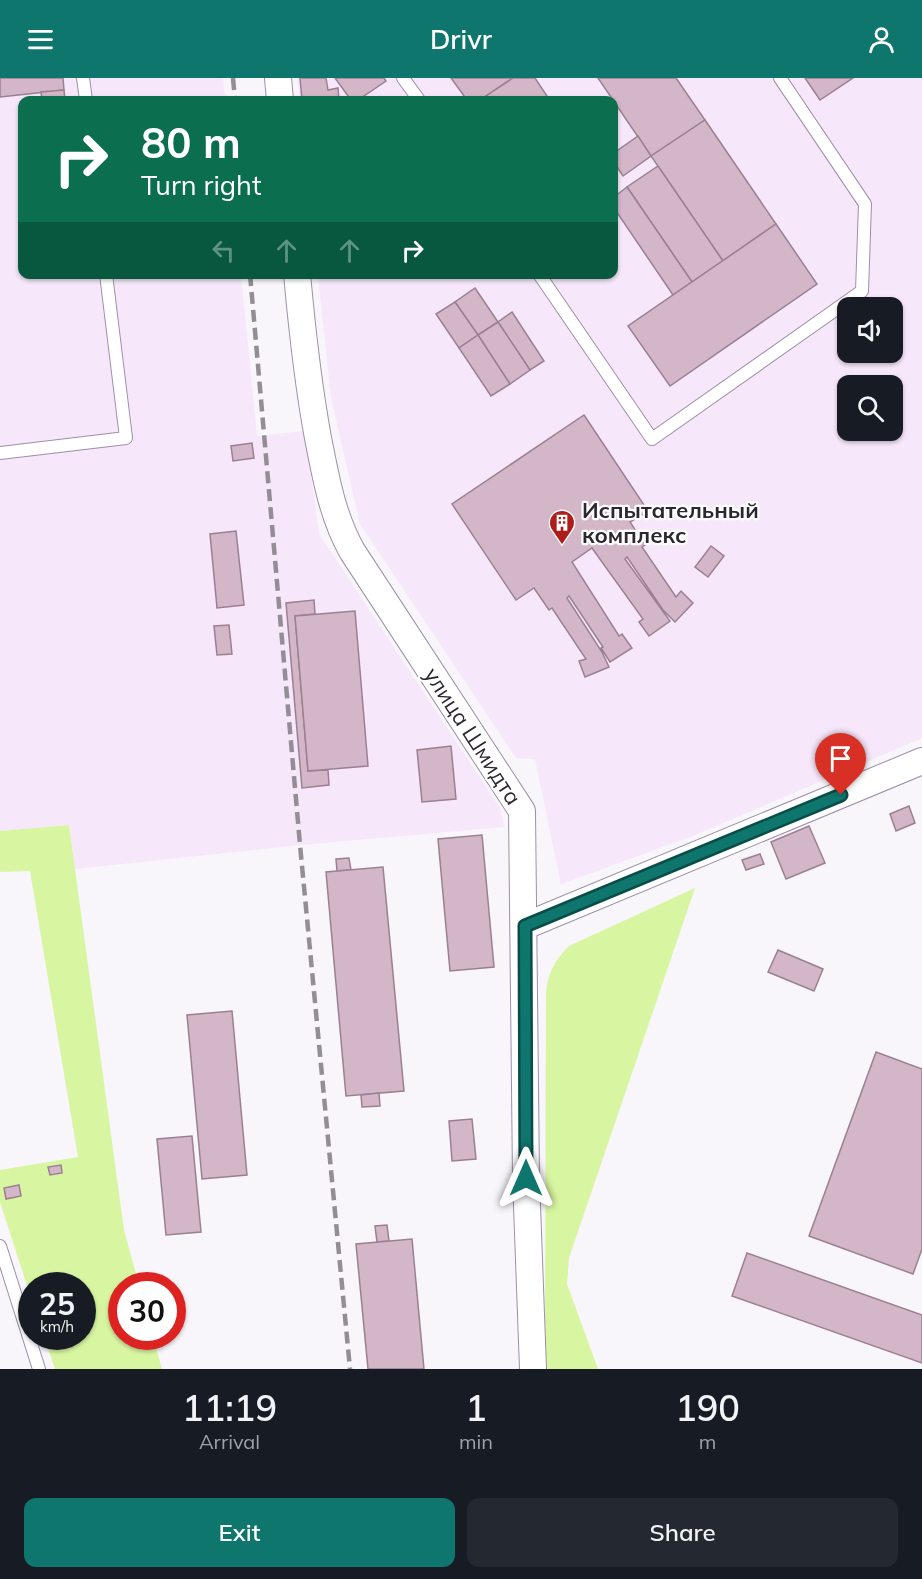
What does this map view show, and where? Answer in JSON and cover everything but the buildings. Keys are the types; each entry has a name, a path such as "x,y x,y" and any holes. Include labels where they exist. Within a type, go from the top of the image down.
{"street":[{"path":"278,78 280,96"},
{"name":"улица Шмидта","path":"297,279 307,379 328,490 337,523 352,551 522,811 526,1178 533,1369"},
{"path":"525,926 922,761"}],"lane":[{"path":"83,78 85,96"},
{"path":"404,78 416,96"},
{"path":"542,279 652,440 862,291 865,204 780,78"},
{"path":"0,453 126,438 107,279"},
{"path":"0,1246 39,1369"}],"shaded area":[{"path":"0,78 223,78 225,96 18,96 18,279 241,279 257,436 305,431 319,534 500,808 504,827 300,845 75,869 69,825 0,831"},
{"path":"297,78 922,78 922,738 690,837 561,884 535,759 516,758 360,524 331,398 318,279 618,279 618,96 299,96"}],"green space":[{"path":"69,825 124,1230 135,1272 108,1272 108,1350 157,1350 162,1369 55,1369 48,1350 96,1350 96,1272 23,1272 0,1202 0,1170 78,1157 30,871 0,872 0,831"},
{"path":"695,888 569,1258 567,1284 598,1369 545,1369 546,994 548,980 559,957 569,946"}],"railway":[{"path":"233,78 235,96"},
{"path":"250,279 300,845 350,1369"}],"place":[{"name":"Испытательный комплекс","path":"562,546"}],"route":[{"path":"526,1178 525,926 841,795"}]}
